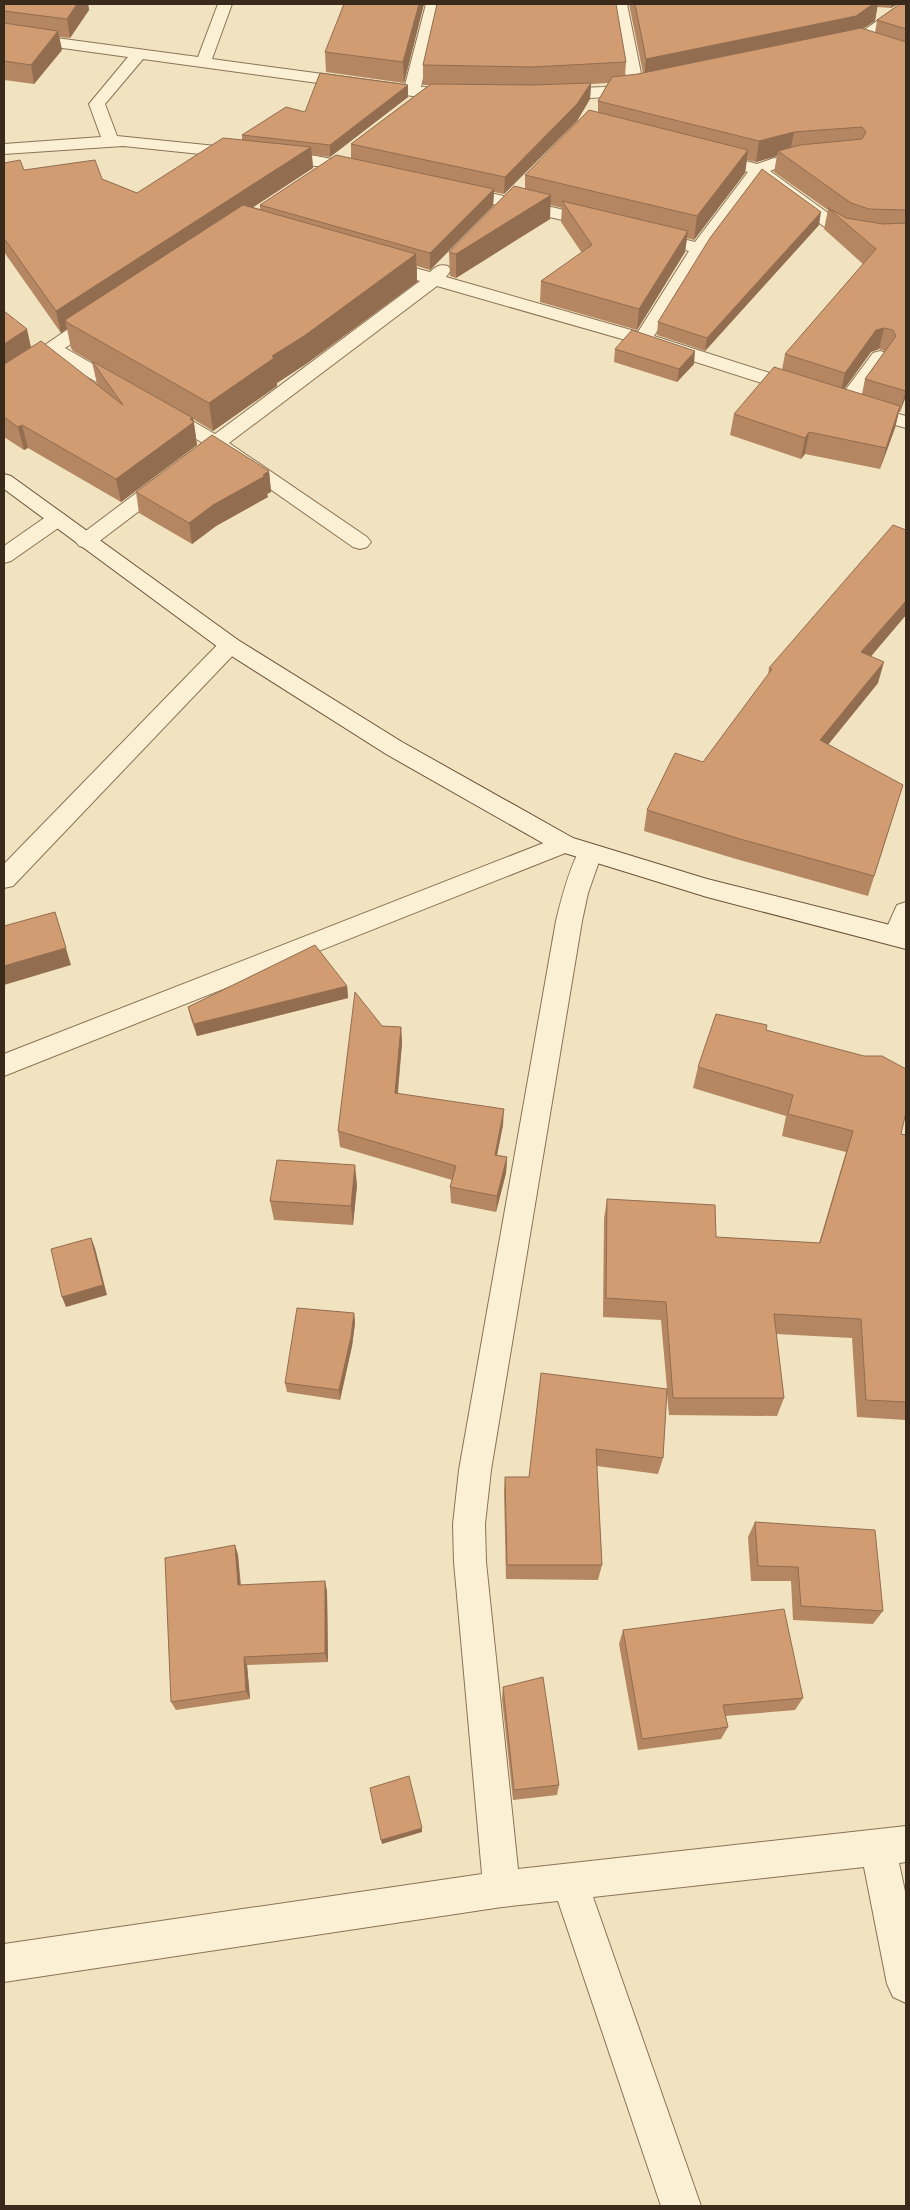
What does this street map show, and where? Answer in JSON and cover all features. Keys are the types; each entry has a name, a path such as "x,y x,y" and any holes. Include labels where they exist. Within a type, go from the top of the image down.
{"street":[{"path":"203,63 225,4"},
{"path":"417,96 434,4"},
{"path":"620,4 636,88"},
{"path":"822,49 858,42 906,6"},
{"path":"874,14 892,15"},
{"path":"4,36 203,63 417,96 470,94"},
{"path":"858,42 874,48"},
{"path":"111,141 97,104 138,55"},
{"path":"541,95 604,92 655,84"},
{"path":"594,108 604,92"},
{"path":"4,149 111,141 334,164 375,173"},
{"path":"309,180 350,152"},
{"path":"694,153 758,170 840,230 852,236 864,239 906,238"},
{"path":"643,339 699,248 758,170 773,163 788,160"},
{"path":"442,187 613,227"},
{"path":"494,216 522,188"},
{"path":"632,232 699,248"},
{"path":"86,542 215,442 434,279 454,258"},
{"path":"367,260 643,339 906,422"},
{"path":"4,381 118,305"},
{"path":"51,348 215,442 360,542"},
{"path":"845,404 880,357"},
{"path":"4,480 86,542 230,645 394,748 577,849 707,888 901,938 906,912"},
{"path":"4,556 56,519"},
{"path":"4,879 230,645"},
{"path":"4,1065 577,849"},
{"path":"502,1889 470,1562 469,1524 475,1470 569,921 576,893 577,849"},
{"path":"4,1963 502,1889 892,1846 906,1984"},
{"path":"569,1881 681,2206"}],"building":[{"path":"4,4 77,4 67,19 4,11"},
{"path":"344,4 419,4 403,62 325,52"},
{"path":"437,4 616,4 626,62 533,67 423,65"},
{"path":"635,4 873,4 856,16 646,59"},
{"path":"900,4 906,4 906,29 877,20"},
{"path":"4,23 58,31 31,65 4,61"},
{"path":"861,28 906,42 906,210 869,209 851,203 778,151 800,145 862,139 866,132 862,127 794,132 759,141 598,101 612,77 638,74"},
{"path":"320,73 408,85 330,145 242,135 286,107 305,112"},
{"path":"591,83 577,104 505,177 351,144 431,84 533,85"},
{"path":"589,110 748,150 697,216 525,175"},
{"path":"223,138 311,147 56,311 4,238 4,163 20,160 24,170 95,160 102,179 137,193"},
{"path":"336,155 494,189 430,253 260,205"},
{"path":"762,169 821,212 707,338 658,322 710,238"},
{"path":"514,186 551,195 456,254 449,252"},
{"path":"562,201 688,231 639,309 541,281 592,245"},
{"path":"243,205 416,254 209,403 65,320"},
{"path":"828,208 846,218 883,224 906,223 906,391 865,379 896,336 893,330 884,328 876,330 845,373 785,354 876,249"},
{"path":"4,311 27,329 4,344"},
{"path":"632,330 695,351 679,369 615,349"},
{"path":"41,341 123,405 92,361 193,418 190,419 194,422 116,479 22,425 18,427 4,417 4,364"},
{"path":"774,367 900,406 886,448 809,432 805,438 734,414"},
{"path":"212,435 269,471 263,475 265,476 213,505 189,523 136,492"},
{"path":"893,525 906,530 906,601 861,652 884,662 820,740 903,785 874,876 740,839 647,810 675,753 703,762 772,669 769,668"},
{"path":"55,912 66,948 4,966 4,926"},
{"path":"315,945 347,986 194,1024 188,1007"},
{"path":"355,992 382,1026 401,1027 395,1093 504,1109 495,1155 507,1157 497,1196 450,1187 456,1166 338,1131"},
{"path":"716,1014 767,1025 766,1030 864,1056 882,1056 906,1069 906,1112 901,1134 906,1135 906,1402 866,1400 861,1319 774,1314 784,1398 673,1398 666,1302 606,1298 607,1199 715,1205 716,1237 820,1243 853,1131 788,1114 793,1095 698,1067"},
{"path":"277,1160 355,1165 351,1206 270,1201"},
{"path":"91,1238 103,1285 62,1297 51,1249"},
{"path":"297,1308 354,1313 351,1337 339,1390 285,1383"},
{"path":"541,1373 667,1389 663,1458 596,1449 602,1565 507,1565 505,1477 529,1477"},
{"path":"755,1522 875,1530 883,1611 801,1606 798,1567 758,1566"},
{"path":"235,1545 238,1585 325,1581 325,1653 244,1657 246,1691 171,1702 165,1558"},
{"path":"784,1609 803,1698 723,1705 728,1727 642,1739 623,1630"},
{"path":"543,1677 559,1785 514,1790 503,1687"},
{"path":"409,1776 422,1828 381,1840 370,1788"}]}
